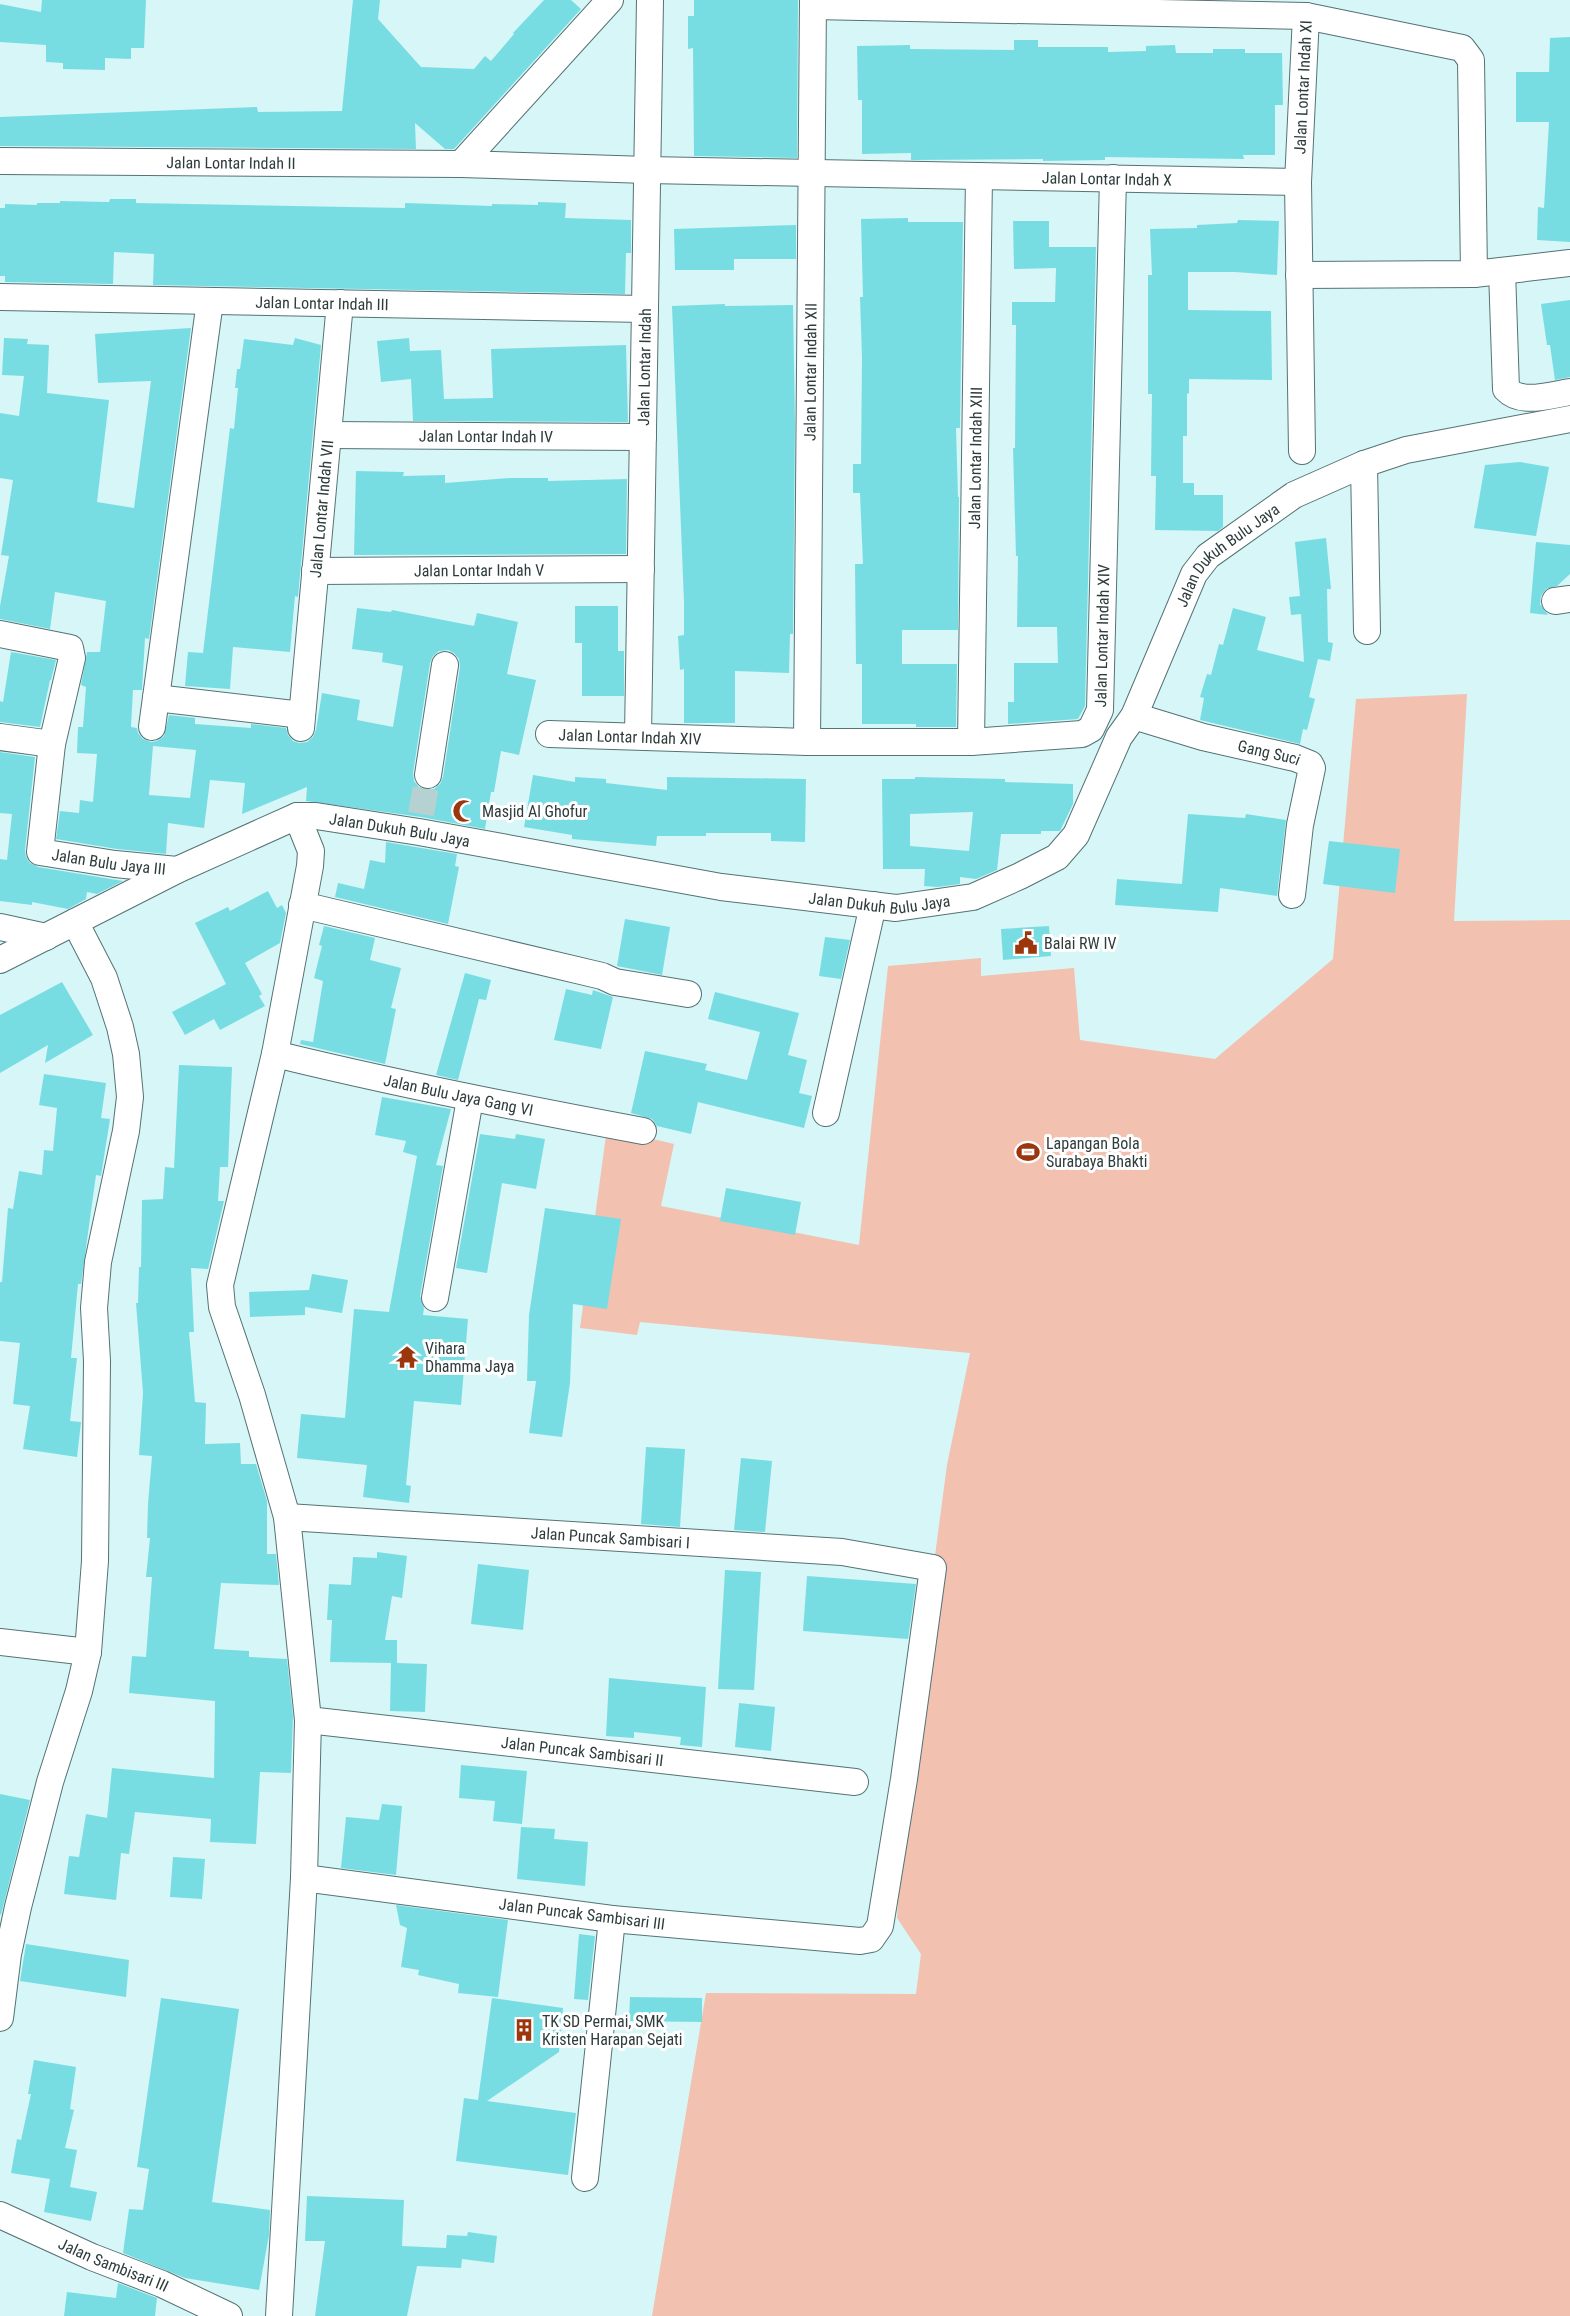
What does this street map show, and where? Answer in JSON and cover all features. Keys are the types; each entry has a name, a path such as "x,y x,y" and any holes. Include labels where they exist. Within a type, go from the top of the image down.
{"street":[{"path":"460,164 610,0"},
{"name":"Jalan Lontar Indah","path":"638,736 650,0"},
{"name":"Jalan Lontar Indah XI","path":"813,3 1306,16 1299,182"},
{"name":"Jalan Lontar Indah XII","path":"807,742 813,3"},
{"path":"1306,16 1462,48 1468,54 1471,60 1474,274"},
{"name":"Jalan Lontar Indah II","path":"0,161 460,164 647,170"},
{"name":"Jalan Lontar Indah X","path":"647,170 1299,182"},
{"name":"Jalan Lontar Indah XIII","path":"971,742 979,176"},
{"name":"Jalan Lontar Indah XIV","path":"549,734 807,742 971,742 1082,734 1090,729 1100,710 1113,178"},
{"path":"1299,182 1302,451"},
{"path":"1299,275 1474,274 1570,263"},
{"path":"1502,271 1506,389 1512,395 1520,398 1570,392"},
{"name":"Jalan Lontar Indah III","path":"0,297 645,309"},
{"path":"152,727 210,301"},
{"name":"Jalan Lontar Indah VII","path":"156,698 301,722 340,303"},
{"name":"Jalan Dukuh Bulu Jaya","path":"0,960 177,870 297,816 420,823 721,887 896,908 973,897 1057,857 1076,835 1119,737 1134,716 1194,574 1208,556 1294,495 1364,464 1406,450 1570,419"},
{"name":"Jalan Lontar Indah IV","path":"328,435 643,437"},
{"path":"1364,464 1367,630"},
{"name":"Jalan Lontar Indah V","path":"315,571 641,569"},
{"path":"0,634 70,648 72,658 52,744 0,737"},
{"path":"428,775 445,665"},
{"name":"Gang Suci","path":"1134,716 1203,737 1295,758 1310,764 1312,768 1300,825 1292,895"},
{"name":"Jalan Bulu Jaya III","path":"52,744 40,852 115,864 177,870"},
{"path":"279,2316 304,1878 308,1720 288,1517 221,1299 220,1285 275,1054 311,851 297,816"},
{"path":"302,905 602,976 615,982 688,994"},
{"path":"826,1113 873,905"},
{"path":"0,2018 8,1954 18,1907 50,1782 88,1652 95,1562 97,1361 94,1308 98,1262 126,1131 130,1097 120,1027 104,978 75,922"},
{"path":"0,927 46,937"},
{"name":"Jalan Bulu Jaya Gang VI","path":"275,1054 470,1099 643,1131"},
{"path":"435,1298 470,1099"},
{"name":"Jalan Puncak Sambisari I","path":"288,1517 842,1552 933,1568 904,1779 880,1926 871,1939 860,1941"},
{"path":"0,1642 88,1652"},
{"name":"Jalan Puncak Sambisari II","path":"308,1720 855,1782"},
{"name":"Jalan Puncak Sambisari III","path":"304,1878 612,1919 860,1941"},
{"path":"585,2178 612,1919"},
{"name":"Jalan Sambisari III","path":"0,2215 92,2257 162,2284 229,2316"}],"shaded area":[{"path":"1467,694 1454,921 1570,920 1570,2316 652,2316 706,1993 916,1994 921,1954 897,1918 907,1767 947,1465 970,1353 640,1322 637,1335 580,1328 607,1128 674,1144 661,1206 859,1245 888,966 981,958 981,976 1074,968 1080,1040 1215,1059 1333,959 1356,699"}],"building":[{"path":"42,0 146,0 144,48 131,48 131,59 105,58 105,70 63,69 63,63 46,62 46,45 0,42 0,4 41,12"},
{"path":"353,0 380,0 378,19 421,67 474,69 485,56 491,61 544,0 571,0 581,9 454,149 445,149 415,123 416,149 0,146 0,117 257,107 258,112 342,111"},
{"path":"694,0 798,0 797,158 694,156 693,48 688,49 688,16 694,16"},
{"path":"1570,37 1570,242 1537,240 1538,207 1544,208 1549,122 1516,122 1516,72 1549,72 1550,38"},
{"path":"1014,40 1038,40 1038,47 1108,47 1108,52 1146,51 1146,46 1175,45 1176,53 1213,53 1213,49 1245,49 1245,53 1282,53 1283,105 1275,105 1275,155 1243,155 1244,159 1105,157 1105,160 1043,161 1043,159 911,160 911,153 862,154 862,100 858,100 857,46 910,45 910,49 1014,50"},
{"path":"110,199 136,199 136,203 405,208 405,203 492,206 492,204 538,205 538,202 566,203 565,218 631,220 631,253 626,253 625,294 153,285 154,254 114,252 113,284 5,282 5,276 0,276 0,208 5,208 5,204 37,205 37,203 60,203 60,201 109,202"},
{"path":"908,218 908,222 963,222 960,428 956,428 959,497 958,630 902,630 902,664 957,664 956,727 862,724 862,664 856,664 855,564 863,564 860,493 853,493 853,464 861,464 860,297 863,297 861,219"},
{"path":"1238,220 1279,221 1277,275 1188,272 1188,310 1271,311 1272,380 1189,379 1187,436 1183,436 1183,483 1194,483 1194,495 1223,495 1223,527 1218,531 1155,530 1156,476 1151,476 1152,394 1148,394 1148,275 1152,275 1150,229 1197,228 1197,225 1237,223"},
{"path":"1013,221 1049,221 1049,247 1096,247 1085,706 1078,719 1008,724 1008,702 1014,702 1014,663 1058,663 1057,627 1017,627 1018,556 1016,556 1013,448 1015,448 1016,325 1012,325 1012,302 1055,302 1056,268 1014,269"},
{"path":"796,225 796,259 734,259 734,270 675,270 674,229"},
{"path":"1570,300 1570,377 1555,380 1541,304"},
{"path":"725,304 725,306 793,305 795,422 793,634 790,634 789,673 735,671 735,723 684,723 684,669 680,670 678,636 684,635 684,602 672,306"},
{"path":"191,328 149,639 145,638 142,690 133,690 131,727 137,728 143,739 151,742 157,741 164,736 169,715 195,718 195,724 251,728 251,724 286,728 293,741 307,742 316,730 322,693 360,700 357,720 393,727 403,666 382,662 383,653 352,649 357,608 391,612 392,610 474,626 477,613 518,622 507,674 536,680 519,755 501,751 485,829 421,817 306,801 307,787 242,814 245,783 210,780 204,828 168,823 166,854 56,839 60,811 79,813 80,800 93,802 97,754 77,753 78,727 83,727 86,687 81,685 87,652 100,652 106,601 55,592 50,629 0,619 0,606 9,556 1,555 13,480 0,478 0,413 19,416 24,376 2,375 4,338 28,339 27,344 49,345 47,393 109,400 97,502 134,508 151,381 98,383 95,334","holes":["448,650 459,659 460,667 443,777 434,789 425,790 414,781 413,773 430,663 439,651","153,746 196,750 190,798 149,795"]},
{"path":"295,338 321,345 298,597 295,596 290,652 233,647 230,689 185,686 188,652 203,653 230,428 234,429 238,388 235,388 237,369 240,369 244,339 293,345"},
{"path":"409,338 410,351 441,350 444,399 493,398 491,349 626,345 628,422 413,421 411,379 381,382 377,341"},
{"path":"1520,462 1549,467 1536,536 1474,528 1485,465"},
{"path":"356,471 404,472 403,476 445,475 445,483 509,478 548,478 548,481 627,479 626,554 354,555"},
{"path":"1326,538 1331,589 1327,589 1328,642 1333,643 1330,661 1318,659 1309,697 1315,699 1307,730 1303,729 1300,744 1200,720 1204,698 1200,697 1207,674 1211,675 1219,644 1223,645 1233,608 1266,617 1257,650 1304,662 1301,614 1291,615 1289,597 1300,596 1295,542"},
{"path":"1536,542 1570,545 1570,574 1557,586 1546,589 1541,596 1540,604 1548,615 1530,613"},
{"path":"575,606 618,606 618,651 624,651 624,696 582,696 582,643 575,643"},
{"path":"11,652 56,660 40,727 0,722 0,701 3,702"},
{"path":"0,752 35,757 25,850 30,863 38,867 123,881 97,894 87,892 86,899 68,909 32,902 32,905 0,901 0,859 7,860 12,814 0,813"},
{"path":"533,775 575,782 575,777 606,779 606,783 667,790 667,777 806,779 805,842 771,841 771,833 657,836 656,846 572,839 572,835 524,827"},
{"path":"915,777 1005,779 1005,782 1073,784 1073,804 1060,831 1041,831 1041,834 1001,834 997,870 976,879 960,877 960,884 924,886 925,869 883,869 882,779 915,779","holes":["973,812 969,851 910,846 910,814"]},
{"path":"1188,814 1245,818 1246,814 1286,820 1277,896 1220,888 1218,912 1115,905 1117,879 1182,884"},
{"path":"1329,841 1400,849 1395,893 1323,884"},
{"path":"386,842 457,854 455,866 459,867 448,924 335,897 338,883 364,889 370,860 385,863"},
{"path":"268,891 277,908 282,905 286,913 280,943 245,963 262,994 259,996 265,1006 220,1030 214,1019 185,1035 172,1012 226,984 195,923 228,907 230,911"},
{"path":"625,919 670,927 662,975 617,966"},
{"path":"324,926 375,938 370,960 401,968 391,1008 396,1009 385,1064 300,1044 301,1040 313,1042 323,981 314,978 322,946 319,945"},
{"name":"Balai RW IV","path":"1049,926 1051,956 1003,960 1001,929"},
{"path":"825,937 850,940 841,979 819,976"},
{"path":"465,973 491,980 486,1000 479,999 458,1080 436,1075"},
{"path":"62,982 93,1035 45,1063 48,1045 0,1073 0,1015"},
{"path":"566,989 592,995 593,990 613,997 601,1049 554,1040"},
{"path":"715,992 799,1013 788,1055 807,1060 799,1093 812,1096 804,1128 698,1102 691,1134 657,1126 652,1119 631,1113 645,1051 707,1064 705,1070 747,1080 760,1032 708,1019"},
{"path":"179,1065 232,1067 228,1167 220,1167 218,1201 224,1201 208,1269 191,1268 194,1332 189,1332 195,1402 206,1403 205,1444 240,1443 241,1464 256,1464 267,1501 267,1554 276,1554 279,1585 221,1583 214,1649 249,1651 249,1657 287,1659 293,1716 291,1773 260,1772 256,1844 210,1842 211,1819 135,1812 129,1854 121,1853 116,1900 64,1894 69,1856 79,1857 86,1814 107,1818 112,1768 214,1778 215,1701 129,1693 132,1656 146,1657 152,1577 146,1577 150,1538 147,1538 152,1456 139,1455 143,1393 136,1303 138,1303 139,1267 141,1267 142,1200 163,1199 165,1167 174,1168"},
{"path":"44,1074 106,1083 101,1118 110,1119 101,1176 96,1175 81,1284 78,1284 71,1358 77,1358 70,1421 81,1422 77,1457 23,1449 30,1406 13,1404 20,1343 0,1341 0,1282 2,1282 8,1208 13,1209 19,1171 42,1175 44,1150 53,1151 57,1108 39,1105"},
{"path":"382,1097 451,1109 436,1165 443,1166 420,1296 424,1308 423,1315 468,1319 461,1405 414,1401 406,1485 411,1486 409,1503 363,1497 367,1465 297,1458 301,1414 345,1418 354,1309 389,1312 417,1156 403,1152 406,1141 375,1135"},
{"path":"480,1134 515,1139 516,1134 545,1139 536,1189 502,1183 487,1273 456,1268"},
{"path":"726,1188 801,1202 795,1235 720,1221"},
{"path":"545,1208 621,1219 607,1309 573,1304 570,1383 562,1437 529,1433 536,1381 527,1381 529,1315"},
{"path":"312,1274 348,1280 342,1313 305,1307 305,1315 250,1317 249,1292 309,1290"},
{"path":"646,1447 685,1449 680,1527 641,1524"},
{"path":"741,1458 772,1461 765,1532 734,1530"},
{"path":"377,1552 407,1556 402,1598 392,1596 385,1640 397,1640 397,1663 427,1664 425,1712 390,1711 391,1663 330,1662 332,1620 327,1620 329,1584 351,1585 353,1557 377,1558"},
{"path":"478,1564 529,1570 523,1630 471,1624"},
{"path":"725,1570 761,1572 754,1690 718,1689"},
{"path":"807,1576 916,1584 908,1639 803,1631"},
{"path":"609,1678 706,1687 702,1747 680,1745 681,1737 634,1732 634,1738 606,1736"},
{"path":"739,1703 775,1707 771,1751 735,1747"},
{"path":"461,1765 527,1771 522,1824 493,1821 495,1801 459,1798"},
{"path":"0,1794 30,1800 1,1915 0,1914"},
{"path":"382,1804 402,1806 396,1875 341,1868 346,1817 379,1820"},
{"path":"521,1827 555,1829 554,1839 588,1842 585,1886 517,1879"},
{"path":"173,1857 205,1859 202,1899 170,1897"},
{"path":"396,1905 508,1920 498,1997 458,1993 459,1984 418,1975 419,1970 401,1967 407,1928 400,1925"},
{"path":"579,1934 595,1936 588,2000 574,1999"},
{"path":"26,1944 129,1960 126,1997 20,1981"},
{"path":"630,1997 702,1998 702,2022 629,2021"},
{"path":"161,1998 239,2009 212,2202 270,2210 269,2235 259,2290 185,2278 123,2253 129,2209 143,2210 149,2169 137,2167"},
{"path":"492,1998 563,2008 559,2052 487,2101 576,2113 568,2175 456,2161 464,2098 478,2100"},
{"path":"34,2060 76,2067 70,2109 74,2110 65,2148 77,2150 70,2187 97,2192 91,2221 44,2212 50,2179 11,2173 17,2139 21,2140 31,2094 28,2094"},
{"path":"307,2196 404,2200 402,2246 446,2248 447,2235 467,2236 468,2232 497,2236 494,2263 462,2259 461,2268 417,2266 407,2316 315,2316 325,2241 305,2241"},
{"path":"118,2283 157,2298 155,2316 64,2316 67,2292 116,2298"}],"tunnel":[{"path":"421,814 428,775"}],"place":[{"name":"Masjid Al Ghofur","path":"464,811"},
{"name":"Balai RW IV","path":"1026,943"},
{"name":"Lapangan Bola Surabaya Bhakti","path":"1028,1152"},
{"name":"Vihara Dhamma Jaya","path":"407,1357"},
{"name":"TK SD Permai, SMK Kristen Harapan Sejati","path":"524,2030"}]}
